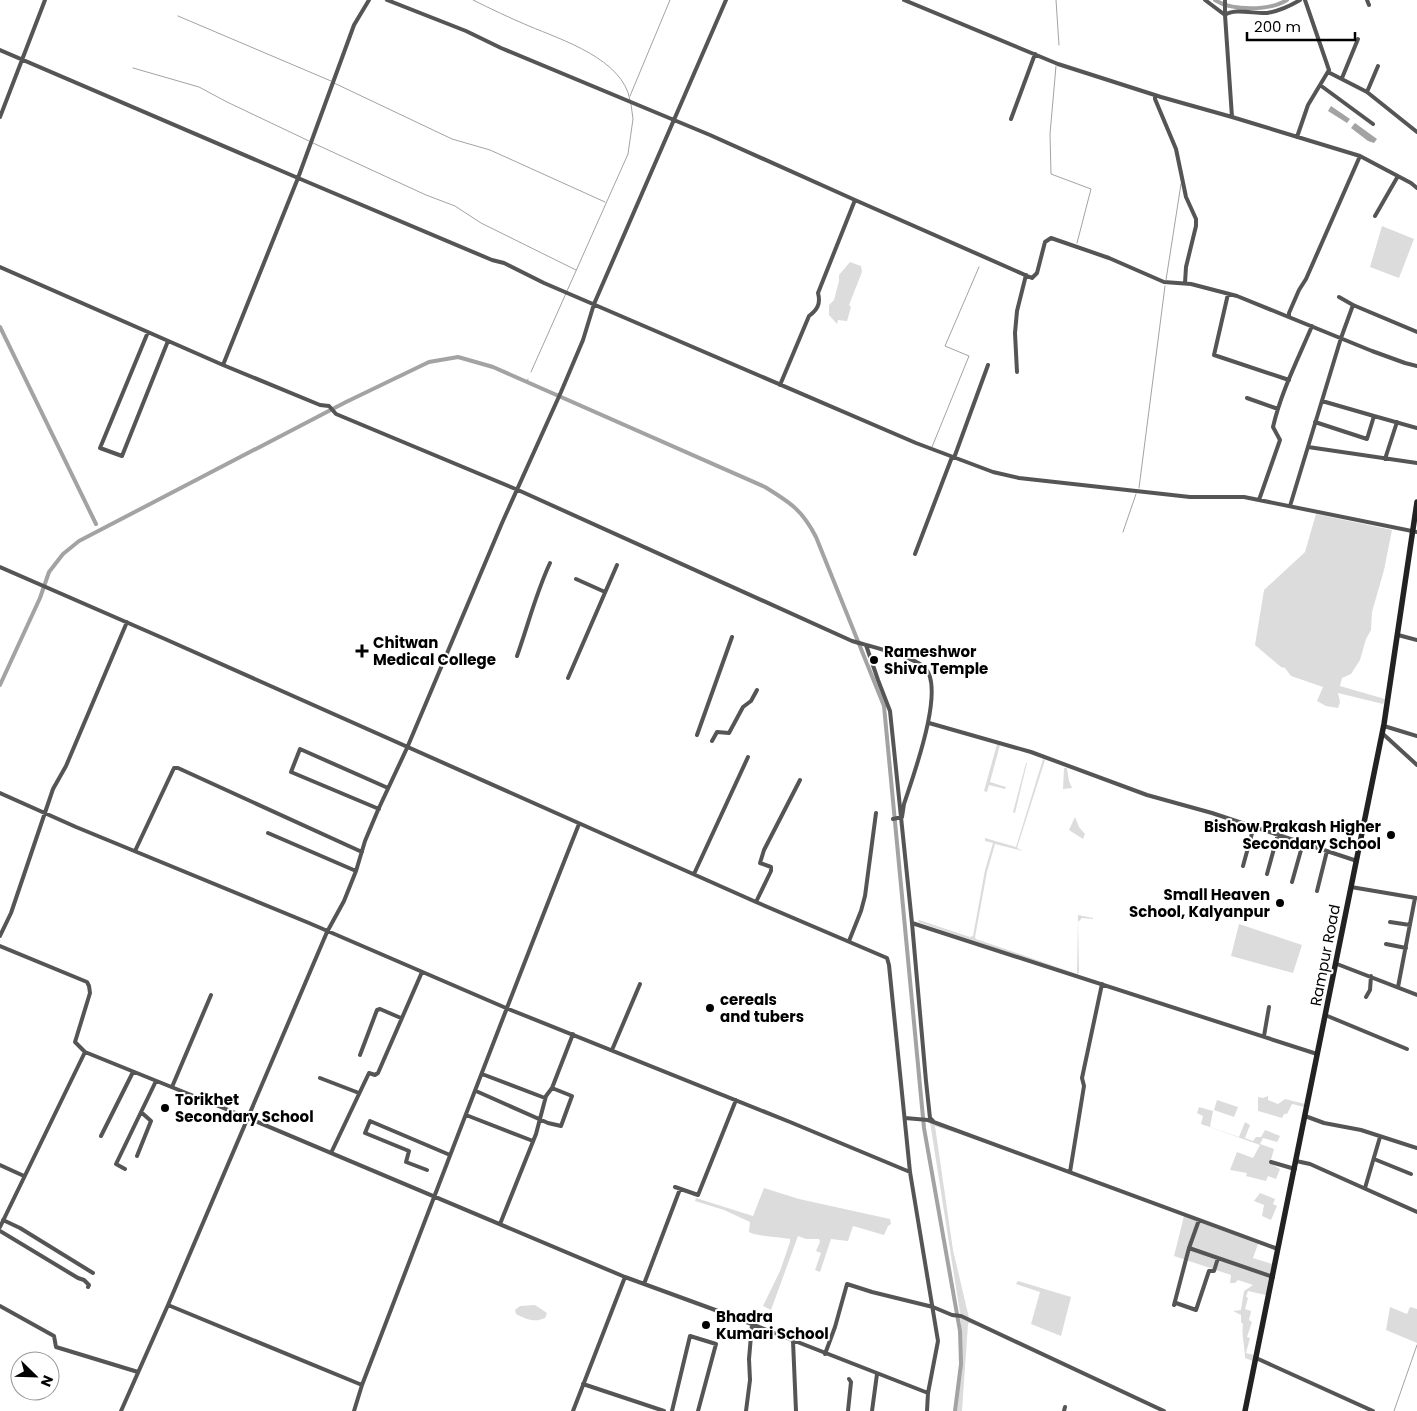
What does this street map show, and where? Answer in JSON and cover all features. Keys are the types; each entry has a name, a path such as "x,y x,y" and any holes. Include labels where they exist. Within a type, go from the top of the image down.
{"main road":[{"name":"Rampur Road","path":"1245,1411 1384,726 1415,532 1417,502"}],"street":[{"path":"0,117 46,0"},
{"path":"223,365 298,178 354,25 369,0"},
{"path":"387,0 466,31 501,48 673,119 1032,278 1037,273 1045,242 1051,238 1109,258 1164,282 1184,283 1228,294 1417,366"},
{"path":"121,1411 327,932 344,900 379,809 407,748 438,671 562,392 594,304 726,0"},
{"path":"904,0 1058,64 1360,156 1417,188"},
{"path":"1205,0 1225,15"},
{"path":"1225,15 1230,11 1264,13 1278,11 1300,0"},
{"path":"1297,137 1308,105 1330,70 1305,0"},
{"path":"1367,0 1369,5"},
{"path":"1225,1 1232,117"},
{"path":"1342,78 1358,38"},
{"path":"0,50 492,260 504,263 566,292 916,443 993,472 1019,478 1190,497 1244,497 1415,532"},
{"path":"1011,119 1035,54"},
{"path":"1367,92 1378,66"},
{"path":"1328,72 1367,92 1417,132"},
{"path":"1320,85 1373,124"},
{"path":"1155,95 1176,149 1186,198 1196,219 1184,283"},
{"path":"1289,316 1360,156"},
{"path":"1375,216 1398,176"},
{"path":"780,385 809,316 816,311 820,300 818,293 855,200"},
{"path":"0,267 223,365 320,405 330,407 334,412 518,490 852,641 896,654 921,665 927,670 930,684 929,723 901,818"},
{"path":"1016,372 1015,333 1017,311 1026,275"},
{"path":"1228,294 1214,355 1289,380"},
{"path":"1339,297 1353,305 1417,332"},
{"path":"1290,506 1341,338 1353,305"},
{"path":"1259,500 1278,446 1279,437 1273,427 1278,408 1312,326"},
{"path":"148,332 100,448 122,456 168,341"},
{"path":"915,554 988,365"},
{"path":"1247,398 1278,408"},
{"path":"1322,401 1417,428"},
{"path":"1315,422 1367,439 1374,416"},
{"path":"1385,459 1397,422"},
{"path":"1308,447 1417,463"},
{"path":"517,656 529,624 534,602 550,563"},
{"path":"568,678 617,565"},
{"path":"0,567 40,583 579,824 887,958 910,1172 938,1341 928,1393 927,1411"},
{"path":"576,579 605,592"},
{"path":"0,936 12,913 53,790 66,766 127,622"},
{"path":"1398,635 1417,640"},
{"path":"697,735 732,637"},
{"path":"864,644 890,711 930,1121"},
{"path":"712,741 717,732 729,733 743,707 751,701 757,690"},
{"path":"929,723 1031,752 1147,795 1254,826 1357,861"},
{"path":"1384,726 1417,736"},
{"path":"1382,733 1417,765"},
{"path":"379,809 291,772 300,749 388,788"},
{"path":"694,874 748,757"},
{"path":"135,851 174,768 178,768 362,852"},
{"path":"756,902 771,871 771,868 760,863 764,850 800,780"},
{"path":"0,793 292,917 309,922 327,932 506,1008 910,1172"},
{"path":"850,941 865,896 876,813"},
{"path":"893,819 901,818"},
{"path":"354,1411 362,1385 476,1091 506,1008 579,824"},
{"path":"1242,866 1254,826"},
{"path":"268,833 356,871"},
{"path":"1267,874 1278,834"},
{"path":"1292,882 1303,842"},
{"path":"1317,891 1328,851"},
{"path":"1351,887 1416,899 1398,987"},
{"path":"1390,922 1410,925"},
{"path":"912,923 1317,1054"},
{"path":"1386,944 1406,948"},
{"path":"0,946 87,982 90,986 90,993 75,1042 85,1052 248,1118 625,1277 752,1324 928,1393"},
{"path":"1337,964 1417,995"},
{"path":"331,1153 369,1073 375,1075 378,1073 422,972"},
{"path":"1366,997 1370,990 1370,976"},
{"path":"612,1050 640,984"},
{"path":"1070,1172 1084,1086 1082,1078 1102,984"},
{"path":"172,1087 212,995"},
{"path":"1264,1036 1269,1007"},
{"path":"360,1055 377,1010 380,1009 401,1018"},
{"path":"1325,1016 1407,1049"},
{"path":"500,1224 533,1141 545,1098 552,1088 572,1034"},
{"path":"0,1227 85,1052"},
{"path":"100,1136 133,1072"},
{"path":"482,1074 545,1098"},
{"path":"320,1078 359,1093"},
{"path":"125,1169 116,1164 156,1081"},
{"path":"476,1091 561,1126 572,1096 552,1088"},
{"path":"675,1186 698,1195 736,1100"},
{"path":"137,1156 151,1121 140,1112"},
{"path":"466,1115 533,1141"},
{"path":"1305,1116 1324,1123 1361,1130 1417,1148"},
{"path":"905,1118 930,1121 1278,1250"},
{"path":"427,1170 406,1162 409,1151 365,1133 370,1121 450,1155"},
{"path":"1365,1188 1380,1137"},
{"path":"1374,1159 1411,1174"},
{"path":"1296,1161 1310,1164 1417,1212"},
{"path":"1271,1162 1295,1169"},
{"path":"0,1165 24,1176"},
{"path":"644,1284 680,1189"},
{"path":"3,1220 20,1228 93,1273"},
{"path":"1199,1220 1189,1248 1174,1304 1196,1310 1209,1271 1214,1271 1218,1258"},
{"path":"0,1231 84,1280 89,1285 88,1287"},
{"path":"1189,1248 1272,1277"},
{"path":"573,1411 625,1277"},
{"path":"825,1354 847,1284 960,1316 1164,1411"},
{"path":"168,1305 362,1385"},
{"path":"0,1306 54,1336 56,1347 138,1372"},
{"path":"746,1411 750,1380 749,1359 752,1324"},
{"path":"672,1411 690,1336 716,1344 698,1411"},
{"path":"793,1341 796,1411"},
{"path":"1256,1358 1373,1411"},
{"path":"872,1411 877,1374"},
{"path":"848,1411 851,1382 849,1379"},
{"path":"583,1384 664,1411"}],"shaded area":[{"path":"1331,106 1350,119 1347,123 1328,111"},
{"path":"1355,123 1377,139 1374,143 1368,141 1351,128"},
{"path":"1382,226 1414,239 1399,278 1370,267"},
{"path":"850,262 861,266 862,272 849,305 851,307 847,321 838,320 837,324 829,315 829,305 834,300 839,275"},
{"path":"1316,514 1392,530 1384,570 1372,612 1371,630 1366,639 1360,660 1351,674 1342,678 1340,686 1385,699 1383,704 1338,693 1340,702 1338,708 1326,706 1317,701 1323,687 1291,676 1285,668 1281,667 1255,645 1264,590 1305,552"},
{"path":"997,744 1000,745 990,782 1006,787 1005,789 989,785 987,792 984,791"},
{"path":"1043,759 1045,760 1017,848 1023,851 995,844 987,872 975,937 976,939 1077,974 1078,915 1093,918 1082,918 1078,922 1079,972 1077,976 918,922 919,920 970,937 973,936 985,870 993,843 985,841 985,838 1016,847"},
{"path":"1027,763 1015,813 1013,812"},
{"path":"1064,768 1067,768 1072,788 1063,789"},
{"path":"1075,817 1079,827 1085,834 1083,839 1069,830"},
{"path":"1239,924 1302,945 1293,973 1231,956"},
{"path":"1268,1096 1268,1100 1278,1104 1285,1099 1305,1104 1304,1107 1292,1104 1287,1114 1284,1114 1282,1118 1258,1111 1258,1097"},
{"path":"1217,1100 1238,1107 1234,1117 1214,1110"},
{"path":"1199,1107 1213,1111 1210,1127 1239,1137 1245,1122 1250,1125 1245,1138 1253,1141 1256,1137 1261,1137 1265,1130 1280,1136 1277,1142 1263,1138 1260,1144 1274,1149 1270,1163 1280,1169 1276,1179 1268,1176 1266,1181 1246,1176 1247,1173 1230,1170 1237,1152 1253,1158 1260,1145 1201,1124 1203,1116 1197,1113"},
{"path":"930,1122 959,1134 935,1126 953,1250 969,1318 960,1313"},
{"path":"764,1188 799,1199 890,1219 891,1224 884,1235 853,1226 848,1241 831,1239 820,1272 815,1270 821,1253 816,1251 820,1242 819,1239 806,1239 798,1236 771,1310 763,1306 780,1271 790,1239 749,1232 750,1222 724,1210 695,1201 696,1198 753,1216"},
{"path":"1260,1193 1275,1199 1273,1204 1277,1206 1271,1220 1262,1216 1264,1205 1254,1201"},
{"path":"1184,1216 1258,1244 1253,1258 1272,1264 1266,1295 1248,1291 1246,1297 1248,1298 1245,1309 1251,1311 1249,1320 1252,1322 1247,1337 1250,1338 1246,1353 1254,1355 1253,1361 1245,1358 1241,1315 1233,1311 1241,1310 1244,1291 1253,1285 1238,1280 1235,1283 1230,1283 1231,1275 1174,1256"},
{"path":"1018,1281 1071,1297 1061,1336 1031,1324 1040,1292 1016,1284"},
{"path":"535,1305 547,1313 545,1318 534,1320 516,1314 515,1310 520,1306"},
{"path":"1390,1307 1407,1314 1410,1307 1417,1309 1417,1343 1386,1330"},
{"path":"960,1317 979,1327 968,1324 962,1411 957,1411 962,1352"}],"waterway":[{"path":"473,0 574,45 604,62 616,73 625,86 630,100"},
{"path":"630,96 670,0"},
{"path":"1056,0 1059,45"},
{"path":"1215,0 1222,4 1241,8 1261,8 1287,0"},
{"path":"178,16 331,81"},
{"path":"1056,66 1050,134 1051,174 1091,189 1077,243"},
{"path":"133,68 199,87 309,141"},
{"path":"334,83 452,139 490,150 605,202"},
{"path":"531,372 628,154 633,119 631,104"},
{"path":"313,143 426,195 455,206 481,223 576,270"},
{"path":"1166,280 1181,184"},
{"path":"932,447 969,356 945,346 979,267"},
{"path":"1139,488 1165,286"},
{"path":"0,327 96,524"},
{"path":"0,685 40,598 49,572 63,554 79,541 346,402 429,362 458,357 493,367 765,487 789,503 806,520 816,537 884,706 924,1128 960,1331 961,1364 955,1411"},
{"path":"1123,532 1136,494"},
{"path":"1394,1411 1417,1345"}],"place":[{"name":"Chitwan Medical College","path":"362,651"},
{"name":"Rameshwor Shiva Temple","path":"874,660"},
{"name":"Bishow Prakash Higher Secondary School","path":"1391,835"},
{"name":"Small Heaven School, Kalyanpur","path":"1280,903"},
{"name":"cereals and tubers","path":"710,1008"},
{"name":"Torikhet Secondary School","path":"165,1108"},
{"name":"Bhadra Kumari School","path":"706,1325"}]}
